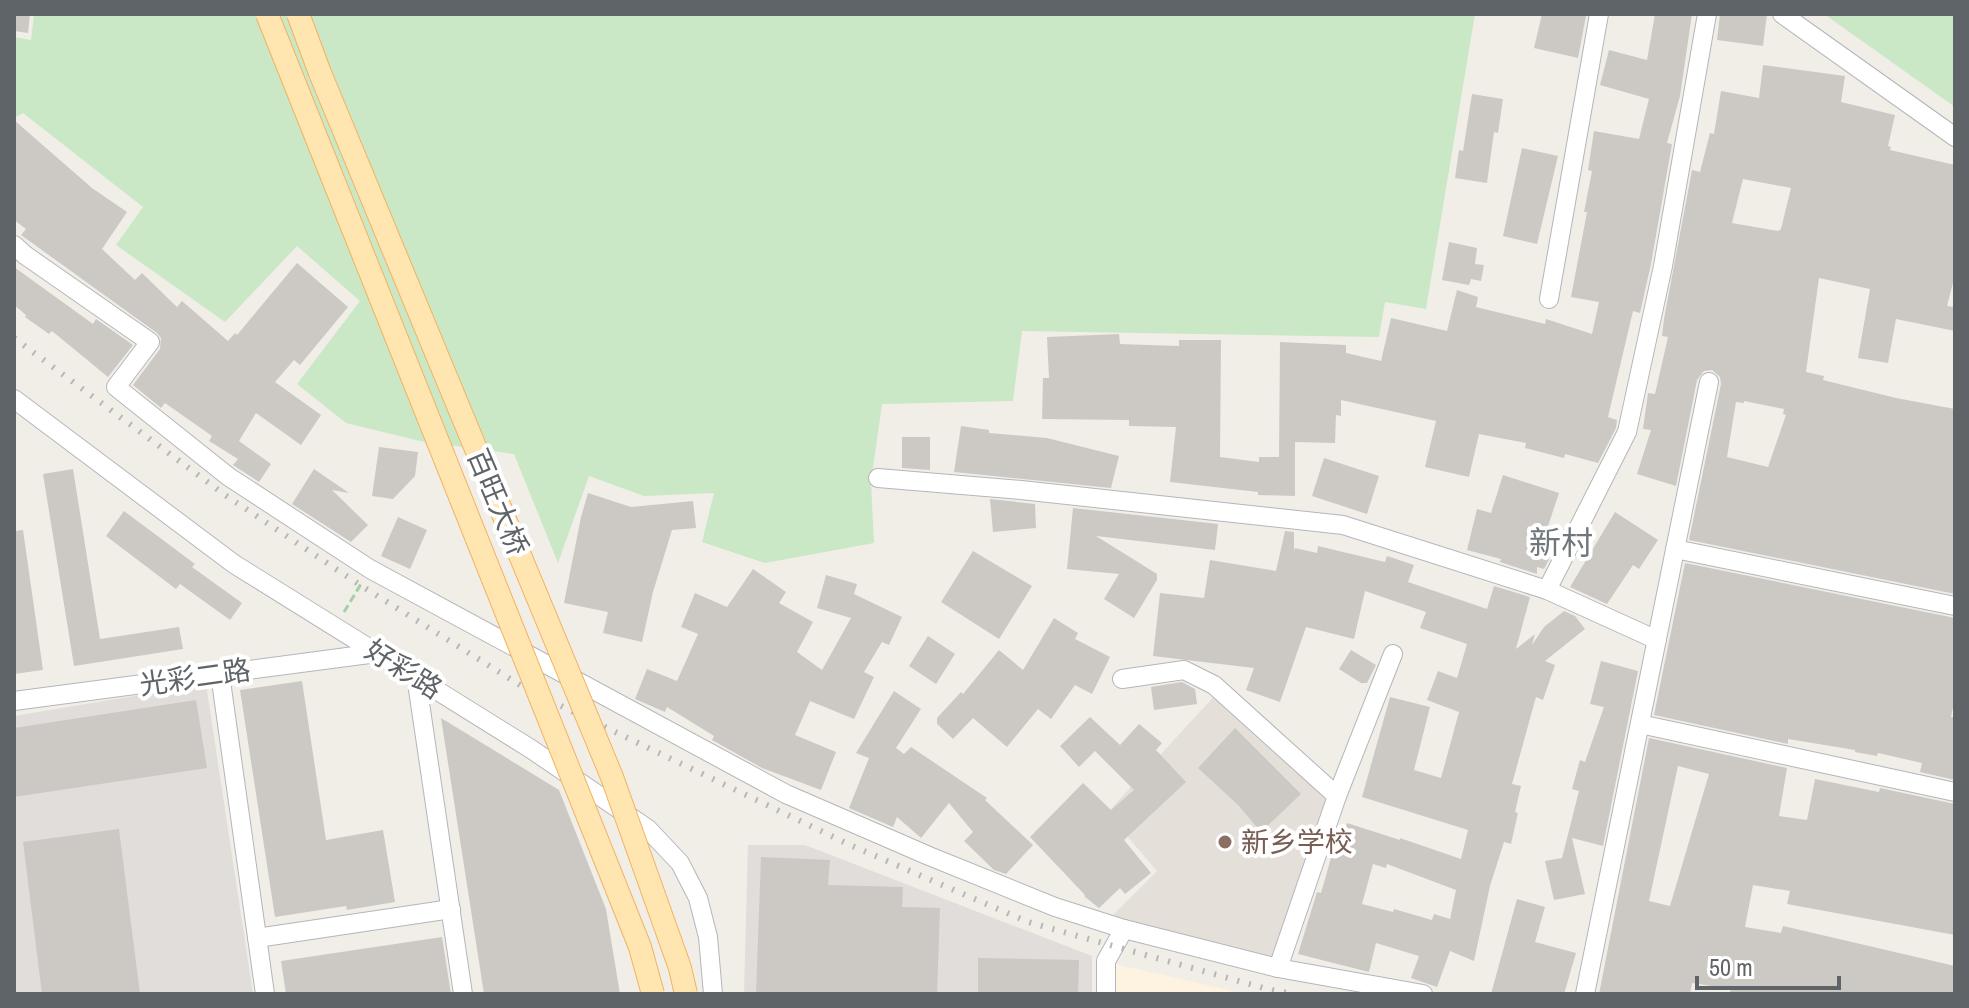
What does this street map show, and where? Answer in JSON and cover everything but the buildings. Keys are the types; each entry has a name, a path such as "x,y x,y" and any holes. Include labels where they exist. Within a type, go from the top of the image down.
{"main road":[{"name":"百旺大桥","path":"267,14 640,947 653,994"},
{"name":"百旺大桥","path":"298,14 612,777 680,968 686,994"}],"street":[{"path":"1549,299 1599,14"},
{"path":"1547,590 1627,432 1663,266 1707,14"},
{"path":"1782,14 1955,137"},
{"path":"14,245 150,342 116,387 229,477 370,569 786,794 1027,896 1124,929 1278,968 1423,994"},
{"path":"1585,994 1709,382"},
{"name":"好彩路","path":"14,399 234,564 531,749 648,829 680,863 698,898 711,959 713,994"},
{"path":"878,478 1021,490 1343,525 1547,590 1657,640"},
{"path":"1675,549 1955,606"},
{"name":"光彩二路","path":"14,701 377,653"},
{"path":"1278,968 1337,796 1393,654"},
{"path":"1122,679 1184,670 1214,685 1337,796"},
{"path":"220,674 265,994"},
{"path":"416,676 463,994"},
{"path":"1640,724 1955,792"},
{"path":"257,938 451,909"},
{"path":"1106,994 1106,961 1124,929"}],"path":[{"path":"336,626 370,569"}],"shaded area":[{"path":"206,684 253,994 14,994 14,716"},
{"name":"新乡学校","path":"1217,693 1332,797 1276,964 1108,920 1157,871 1107,813"},
{"path":"748,845 805,845 1092,956 1092,994 744,994"},
{"path":"1115,964 1246,994 1115,994"}],"green space":[{"path":"34,14 1475,14 1426,309 1385,302 1379,337 1022,331 1013,401 882,404 871,482 874,543 765,563 702,542 714,493 644,496 589,476 558,563 514,454 420,441 346,423 297,384 360,301 297,246 225,322 116,245 143,207 23,113 14,118 14,37 31,40"},
{"path":"1824,14 1955,14 1955,107"}],"railway":[{"path":"14,338 225,495 360,585 528,690 850,845 1028,922 1293,994"}],"place":[{"name":"新乡学校","path":"1225,842"}],"district":[{"name":"新村","path":"1561,543"}]}
